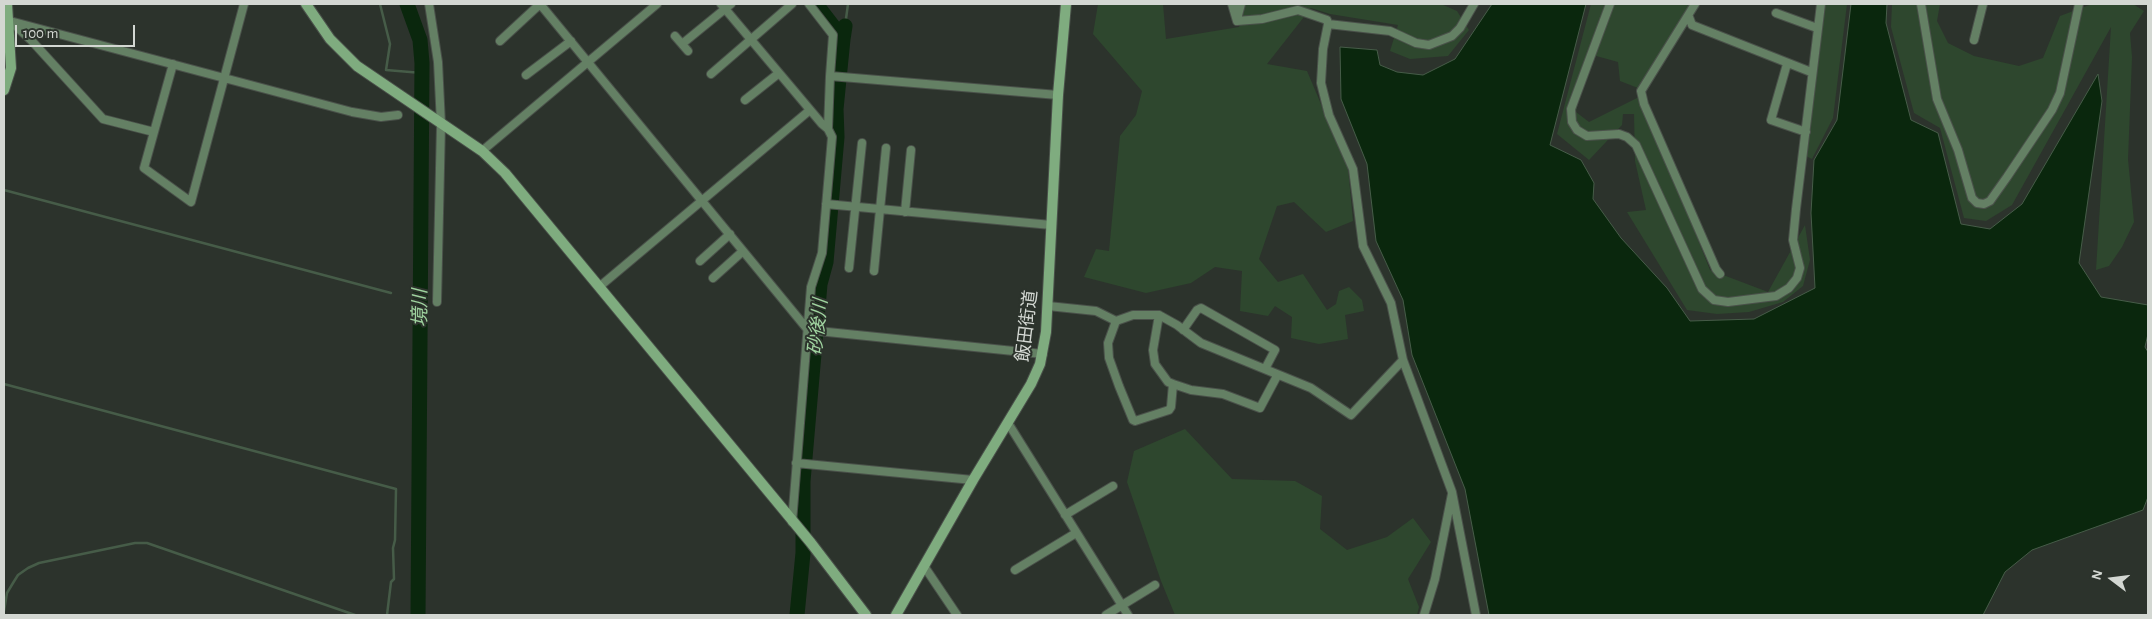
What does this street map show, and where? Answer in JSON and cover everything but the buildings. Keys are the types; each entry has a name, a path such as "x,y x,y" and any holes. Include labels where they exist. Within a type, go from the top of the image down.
{"street":[{"path":"4,90 11,68 7,4"},
{"path":"173,64 144,168 191,202 244,4"},
{"path":"306,4 339,49 364,72 482,152 528,199 599,288 811,543 866,615"},
{"path":"429,4 438,62 441,124 437,302"},
{"path":"482,152 657,4"},
{"path":"710,74 751,41 792,4"},
{"path":"809,4 833,34 828,129"},
{"name":"飯田街道","path":"896,615 973,480 1031,384 1043,354 1048,306 1058,96 1066,4"},
{"path":"1232,4 1237,21"},
{"path":"1237,21 1241,4"},
{"path":"1328,24 1390,30 1416,43 1429,46 1452,36 1460,28 1474,4"},
{"path":"1610,4 1571,109 1572,122 1577,130 1587,136 1619,134 1627,137 1636,145 1702,289 1710,298 1728,302 1776,296 1794,284 1800,268 1793,240 1794,224 1801,156 1806,132 1811,72 1821,4"},
{"path":"1696,4 1689,18 1643,88 1642,98 1716,269 1720,274"},
{"path":"1921,4 1937,99 1958,150 1972,198 1977,203 1984,204 1990,201 2007,177 2052,110 2060,93 2078,4"},
{"path":"1974,40 1983,4"},
{"path":"500,41 543,5 588,63 809,330 830,334 1043,354"},
{"path":"682,44 726,5 751,41 832,136 822,253 811,287 795,525"},
{"path":"1237,21 1262,19 1298,10 1327,20 1321,83 1329,115 1352,168 1363,246 1391,303 1403,360 1452,492 1476,615"},
{"path":"1776,13 1817,28"},
{"path":"1689,18 1692,25 1811,72"},
{"path":"9,20 352,112 381,117 398,115"},
{"path":"9,20 31,40 103,119 154,132"},
{"path":"675,36 688,51"},
{"path":"526,75 571,41"},
{"path":"1788,64 1771,120 1806,132"},
{"path":"745,100 779,73"},
{"path":"832,76 1058,96"},
{"path":"599,288 810,110"},
{"path":"849,268 857,207 862,143"},
{"path":"874,271 886,148"},
{"path":"905,212 911,150"},
{"path":"827,204 1051,225"},
{"path":"700,261 730,234"},
{"path":"713,278 743,251"},
{"path":"1048,306 1096,311 1116,321 1132,316 1159,315 1202,343 1265,369 1277,376 1311,388 1351,415 1403,360"},
{"path":"1183,330 1197,310 1201,308 1275,350 1265,369"},
{"path":"1159,315 1154,335 1155,364 1168,382 1191,390 1223,394 1260,408 1277,376"},
{"path":"1116,321 1108,343 1109,358 1133,420 1170,410 1173,384"},
{"path":"1008,423 1128,615"},
{"path":"798,463 973,480"},
{"path":"1065,515 1114,486"},
{"path":"1424,615 1435,579 1452,492"},
{"path":"1015,570 1076,533"},
{"path":"924,566 957,615"},
{"path":"1106,615 1155,585"}],"shaded area":[{"path":"1098,4 1163,4 1166,39 1239,27 1245,4 1441,4 1457,11 1469,30 1448,56 1410,59 1390,51 1398,25 1330,14 1311,8 1267,64 1307,71 1348,168 1353,221 1326,232 1294,202 1277,206 1259,259 1278,282 1303,274 1327,310 1336,304 1339,291 1349,287 1362,300 1364,311 1345,315 1348,339 1319,344 1291,338 1292,317 1275,306 1268,316 1240,311 1242,271 1215,267 1191,283 1146,293 1084,277 1096,249 1109,251 1120,136 1136,115 1142,91 1093,34"},
{"path":"1492,4 1586,4 1550,145 1581,160 1594,183 1593,199 1621,238 1667,288 1690,321 1754,319 1815,288 1811,213 1814,160 1837,120 1851,4 1887,4 1886,23 1911,120 1938,133 1961,224 1990,229 2022,204 2098,74 2102,101 2079,263 2101,297 2148,305 2148,334 2145,347 2148,352 2148,497 2143,510 2032,550 2005,572 1983,615 1489,615 1465,489 1412,355 1403,300 1376,241 1367,164 1341,99 1340,47 1377,50 1380,65 1397,72 1423,75 1455,59"},
{"path":"1591,4 1690,4 1638,88 1620,81 1618,62 1589,54 1576,112 1589,122 1641,96 1710,270 1768,292 1805,225 1810,260 1803,286 1783,302 1749,312 1717,314 1687,310 1627,212 1646,210 1635,161 1634,114 1623,114 1622,125 1589,160 1557,134"},
{"path":"1825,4 1847,4 1833,118 1812,159 1806,156"},
{"path":"1892,4 1940,4 1937,21 1948,43 1974,56 2019,66 2043,58 2060,16 2092,4 2133,4 2144,11 2130,33 2132,57 2128,159 2134,222 2122,247 2109,266 2096,270 2111,27 2012,205 1986,221 1964,218 1940,128 1914,113 1891,27"},
{"path":"1185,429 1232,479 1295,481 1322,496 1320,529 1347,550 1387,537 1413,518 1431,542 1408,579 1419,607 1417,615 1175,615 1161,581 1127,482 1134,451"}],"waterway":[{"path":"380,4 390,44 386,70 422,73"},
{"name":"境川","path":"407,4 420,40 422,63 418,615"},
{"path":"816,4 843,39 845,26"},
{"path":"845,26 848,4"},
{"name":"砂後川","path":"797,615 803,553 803,481 820,284 826,262 837,137 836,109 843,39"},
{"path":"4,190 391,293"},
{"path":"411,310 420,310"},
{"path":"4,384 396,489 395,540 393,548 394,579 391,582 387,615"},
{"path":"4,611 7,593 18,575 28,568 39,563 135,543 147,543 355,615"}]}
